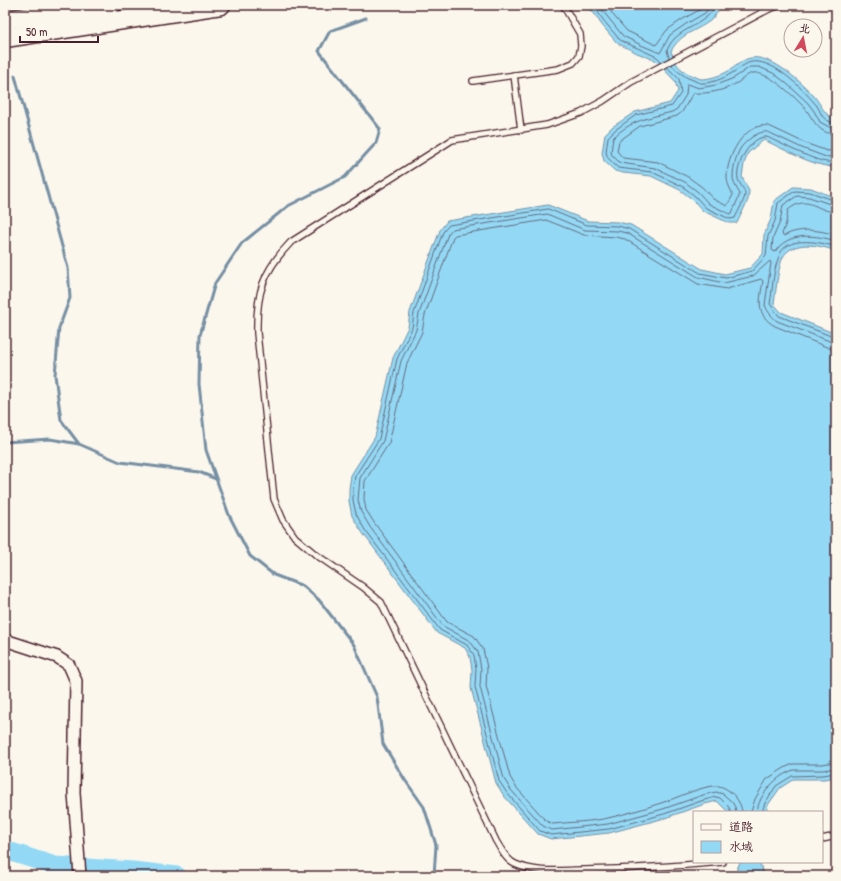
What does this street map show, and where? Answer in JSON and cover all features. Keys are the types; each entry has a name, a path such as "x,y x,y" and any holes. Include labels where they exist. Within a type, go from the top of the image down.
{"main road":[{"path":"5,20 111,5"},
{"path":"5,38 220,5"}],"street":[{"path":"5,640 57,657 69,665 76,680 74,793 80,876"}],"lane":[{"path":"473,81 558,69 572,63 579,56 581,46 580,34 563,5"},
{"path":"709,863 625,869 546,871 528,869 513,863 503,853 381,602 363,587 315,554 295,536 283,520 274,499 257,332 257,311 260,291 268,272 278,256 291,242 452,140 547,125 581,113 603,101 631,82 769,9 781,5"},
{"path":"514,75 521,130"},
{"path":"823,839 836,836"}],"water":[{"path":"582,5 716,5 718,11 710,21 684,36 671,51 677,65 689,74 705,79 723,74 750,58 759,58 774,63 809,90 829,116 836,119 836,164 832,167 814,163 764,140 748,153 744,164 742,177 749,191 748,200 737,223 729,223 703,211 692,199 680,190 651,176 615,171 604,161 602,153 605,134 612,127 635,112 670,103 678,91 675,81 655,60 617,43 594,13"},
{"path":"793,187 811,188 836,198 836,251 824,247 803,245 797,246 786,253 779,269 774,304 781,312 836,334 836,777 824,779 794,779 780,788 768,805 766,811 727,811 717,801 665,818 609,833 551,839 538,834 504,796 496,783 471,688 472,670 470,657 465,648 437,633 362,532 352,516 349,501 351,475 375,437 393,358 408,327 410,312 440,230 447,221 548,205 588,221 618,222 631,225 702,269 725,274 750,268 763,254 764,235 771,219 774,201"},
{"path":"740,863 760,863 762,871 767,876 732,876 735,874"}],"waterway":[{"path":"366,18 330,31 319,51 380,129 376,143 345,177 288,206 242,243 215,283 200,335 199,384 206,450 229,515 250,556 274,575 303,586 319,600 354,645 377,697 383,744 424,807 436,845 434,876"},
{"path":"15,76 68,268 70,298 59,328 55,375 61,420 79,444 120,462 199,472 216,479"},
{"path":"5,442 50,439 79,444"},
{"path":"5,850 55,866 133,871 177,876"}]}
